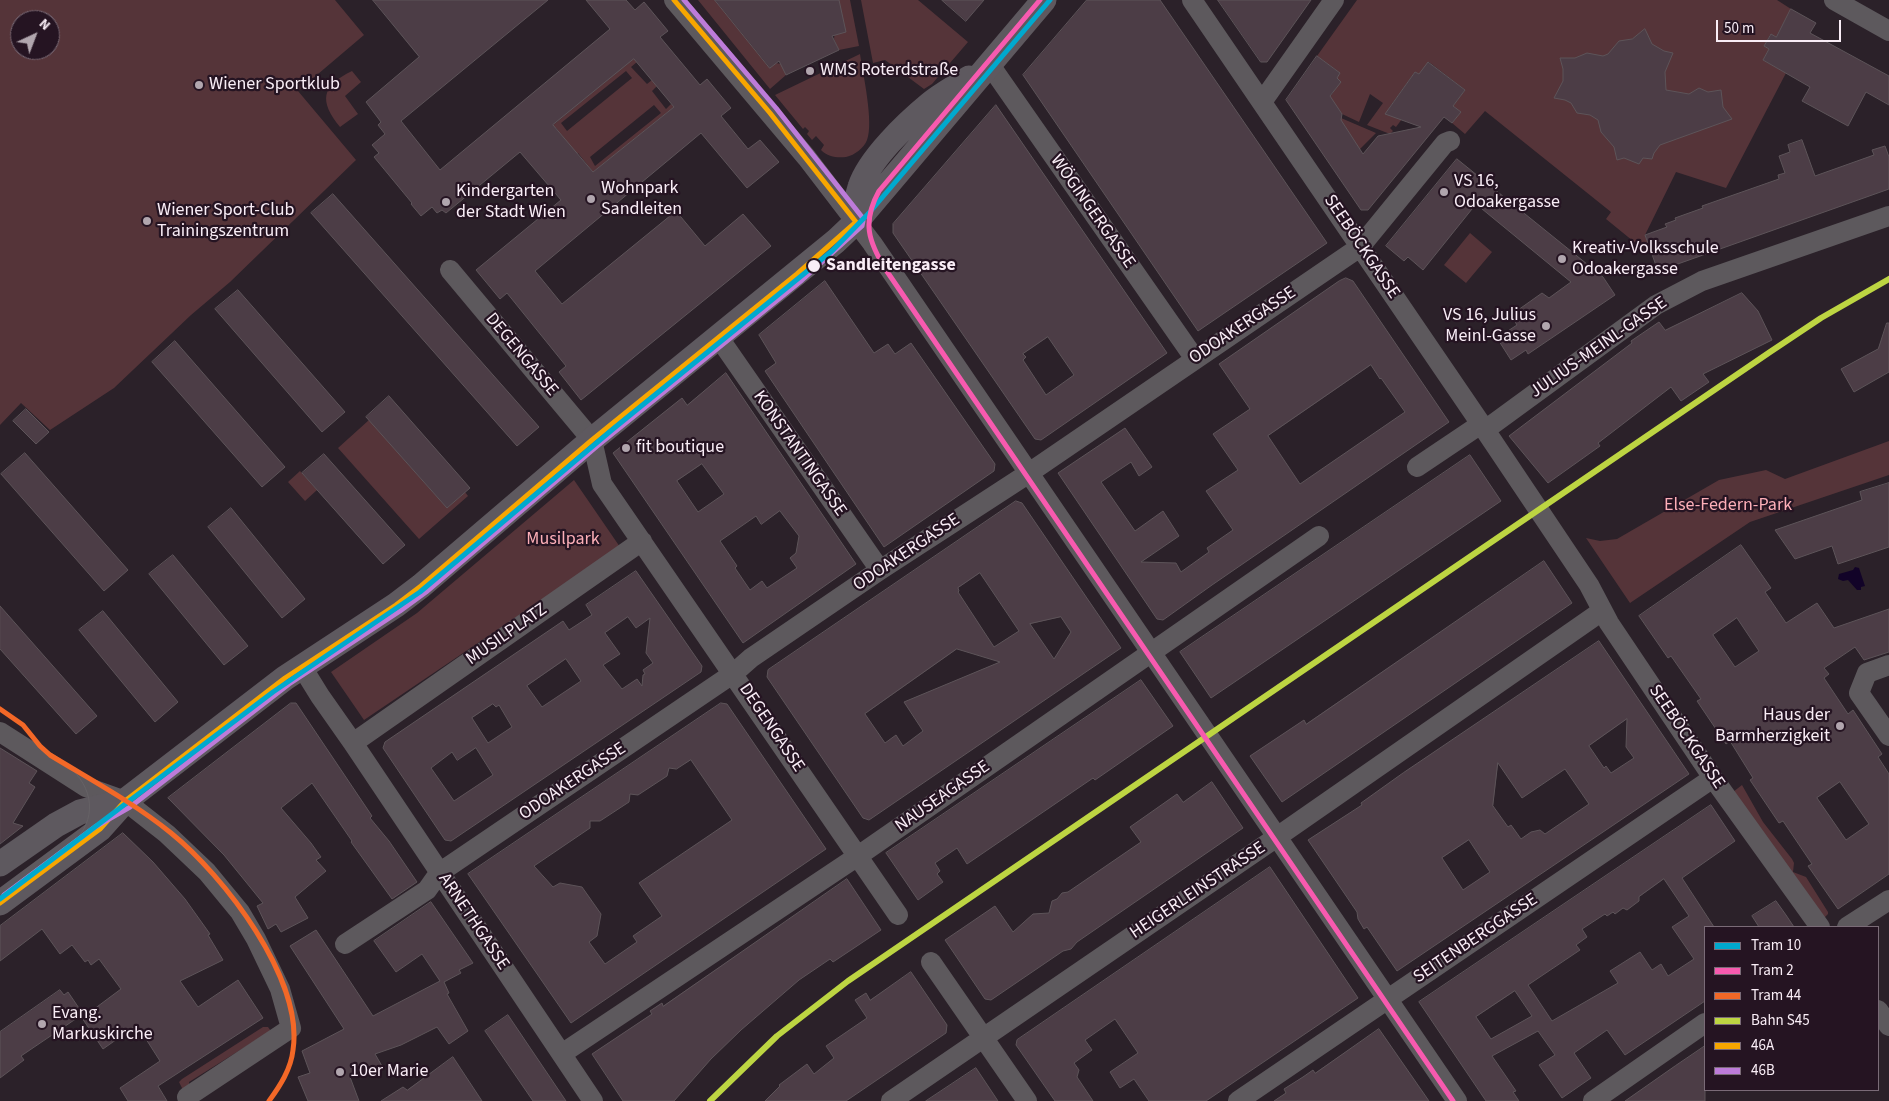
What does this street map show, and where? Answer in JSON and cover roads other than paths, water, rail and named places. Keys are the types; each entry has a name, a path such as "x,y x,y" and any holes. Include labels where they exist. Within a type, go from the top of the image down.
{"main road":[{"path":"0,903 100,829 124,801 271,689 396,605 421,586 592,440 829,247 856,222 1044,0"},
{"path":"0,864 56,825 80,812 124,801"}],"street":[{"path":"674,0 801,151 891,270 1457,1101"},
{"name":"SEEBÖCKGASSE","path":"1192,0 1483,427 1589,585 1602,611 1714,778 1819,926"},
{"path":"1262,102 1334,0"},
{"path":"1834,0 1889,31"},
{"name":"WÖGINGERGASSE","path":"990,65 1194,359"},
{"name":"ODOAKERGASSE","path":"345,944 427,890 439,873 734,673 751,658 880,570 1029,473 1360,247 1445,143 1450,141"},
{"name":"JULIUS-MEINL-GASSE","path":"1483,427 1656,305 1702,281 1889,216"},
{"name":"DEGENGASSE","path":"450,270 592,440"},
{"name":"KONSTANTINGASSE","path":"719,338 880,570"},
{"path":"1417,467 1483,427"},
{"path":"592,440 602,484 642,541"},
{"name":"NAUSEAGASSE","path":"562,1054 858,856 1319,536"},
{"name":"DEGENGASSE","path":"642,541 898,915"},
{"name":"MUSILPLATZ","path":"354,743 642,541"},
{"name":"HEIGERLEINSTRASSE","path":"891,1101 1277,837 1602,611"},
{"path":"1889,666 1867,673 1859,694 1889,736"},
{"path":"302,667 320,696 354,743"},
{"path":"0,732 86,787 124,801 167,834 194,859 223,890 240,912 280,990 291,1028 187,1097 189,1101"},
{"name":"ARNETHGASSE","path":"354,743 439,873 594,1101"},
{"name":"SEITENBERGGASSE","path":"1238,1101 1714,778"},
{"path":"1849,926 1889,900"},
{"path":"931,962 1027,1101"},
{"path":"1879,1011 1889,1026"},
{"path":"1593,1101 1704,1024"}],"tram line":[{"name":"2","path":"1040,0 879,191 870,212 869,231 871,240 886,270 1453,1101"},
{"name":"10","path":"0,899 273,692 420,592 613,429 832,251 869,213 1050,0"},
{"name":"44","path":"0,709 23,725 50,755 157,822 192,851 235,901 256,931 273,961 286,992 293,1022 293,1050 290,1064 281,1083 269,1101"},
{"path":"68,766 77,774 83,784 90,804 86,825 72,844"}],"rail line":[{"name":"S45","path":"710,1101 777,1036 848,981 1770,352 1821,318 1889,279"}],"place":[{"name":"WMS Roterdstraße","path":"810,71"},
{"name":"Wiener Sportklub","path":"199,85"},
{"name":"VS 16, Odoakergasse","path":"1444,192"},
{"name":"Wohnpark Sandleiten","path":"591,199"},
{"name":"Kindergarten der Stadt Wien","path":"446,202"},
{"name":"Wiener Sport-Club Trainingszentrum","path":"147,221"},
{"name":"Kreativ-Volksschule Odoakergasse","path":"1562,259"},
{"name":"Sandleitengasse","path":"814,266"},
{"name":"VS 16, Julius Meinl-Gasse","path":"1546,326"},
{"name":"fit boutique","path":"626,448"},
{"name":"Haus der Barmherzigkeit","path":"1840,726"},
{"name":"Evang. Markuskirche","path":"42,1024"},
{"name":"10er Marie","path":"340,1072"}],"park label":[{"name":"Else-Federn-Park","path":"1728,506"},
{"name":"Musilpark","path":"563,540"}]}
